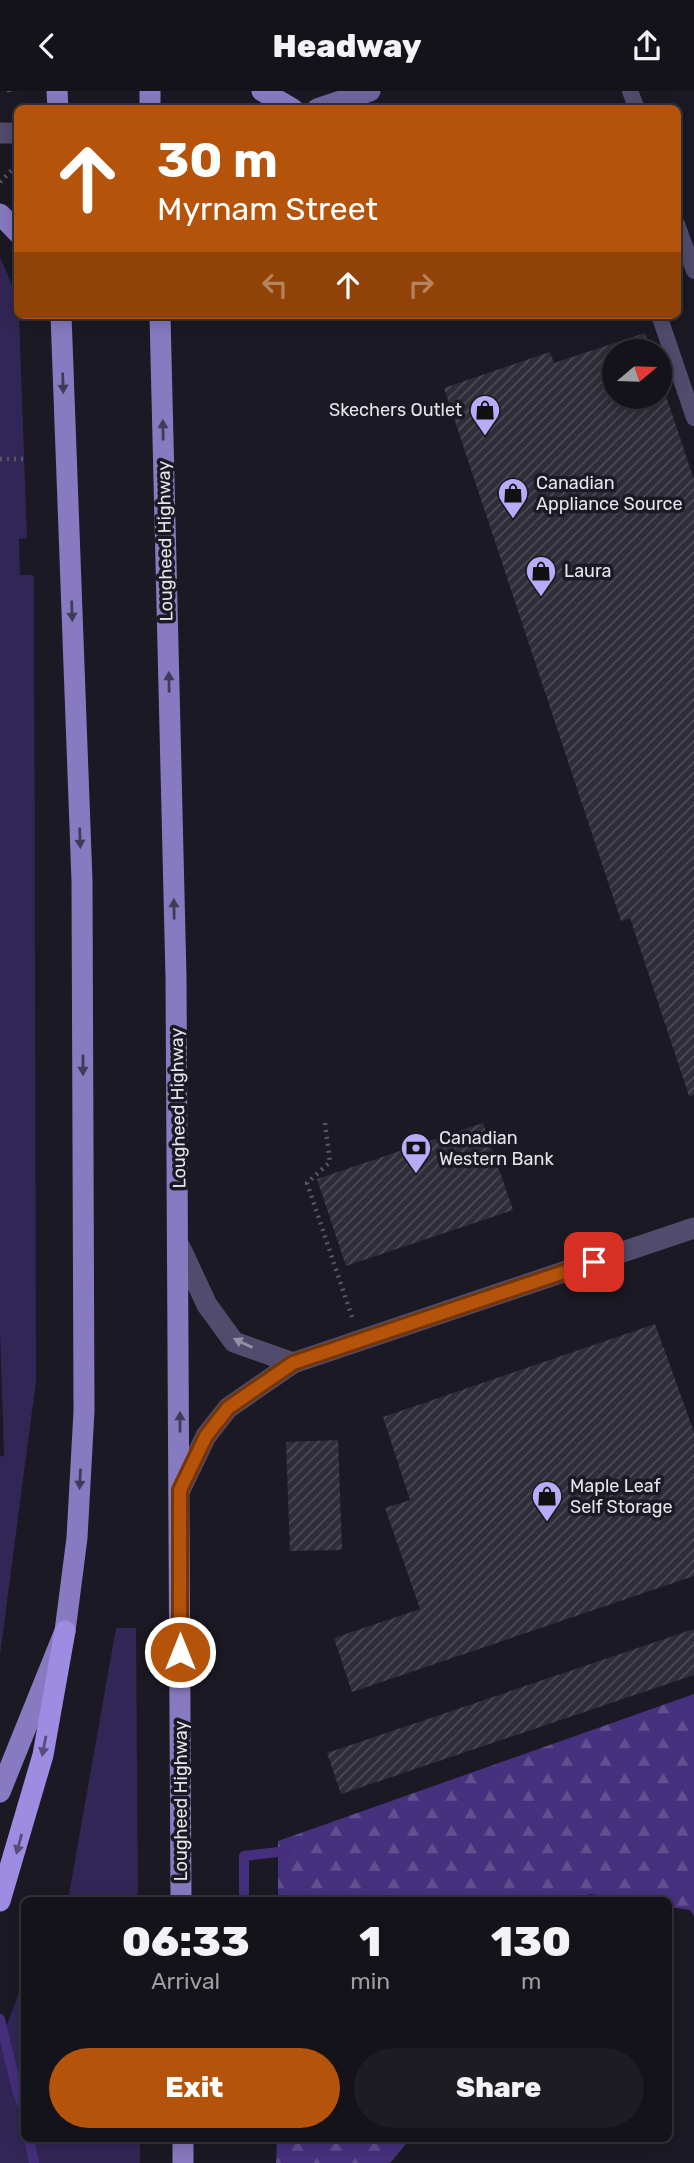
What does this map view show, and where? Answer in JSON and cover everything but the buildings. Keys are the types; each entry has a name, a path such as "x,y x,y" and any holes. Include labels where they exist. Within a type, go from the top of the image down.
{"highway":[{"path":"0,1901 35,1786 65,1631"}],"main road":[{"path":"262,91 286,105"},
{"path":"329,105 370,91"},
{"path":"0,214 14,229"},
{"path":"0,1792 65,1631 77,1538 84,1411 82,881 61,319"},
{"name":"Lougheed Highway","path":"160,319 180,1247 181,1897"},
{"path":"183,2142 183,2163"}],"street":[{"path":"180,1490 206,1436 228,1408 293,1363 694,1228"},
{"path":"180,1247 207,1305 234,1342 293,1363"}],"lane":[{"path":"681,235 694,271"},
{"path":"660,319 694,418"}],"path":[{"path":"0,182 13,169"},
{"path":"0,459 24,459"},
{"path":"325,1123 330,1162 307,1183 360,1340"}],"shaded area":[{"path":"0,257 14,290 14,319 19,319 27,538 19,539 20,575 33,575 34,579 36,1381 0,1655 0,1457 4,1455 0,1331"},
{"path":"116,1628 136,1628 138,1897 69,1897"},
{"path":"21,1987 21,2142 140,2142 140,2163 0,2163 0,2043"}],"green space":[{"path":"694,1694 694,1916 690,1910 672,1907 672,1897 610,1897 589,1894 587,1897 278,1897 278,1841"},
{"path":"277,2142 408,2142 390,2163 276,2163"}],"waterway":[{"path":"244,1897 244,1856 287,1851"},
{"path":"0,2019 21,2100"},
{"path":"30,2142 34,2163"}],"place":[{"name":"Skechers Outlet","path":"485,437"},
{"name":"Canadian Appliance Source","path":"513,520"},
{"name":"Laura","path":"541,598"},
{"name":"Canadian Western Bank","path":"416,1175"},
{"name":"Maple Leaf Self Storage","path":"547,1523"}],"route":[{"path":"180,1652 180,1490 206,1436 228,1408 293,1363 594,1262"}]}
